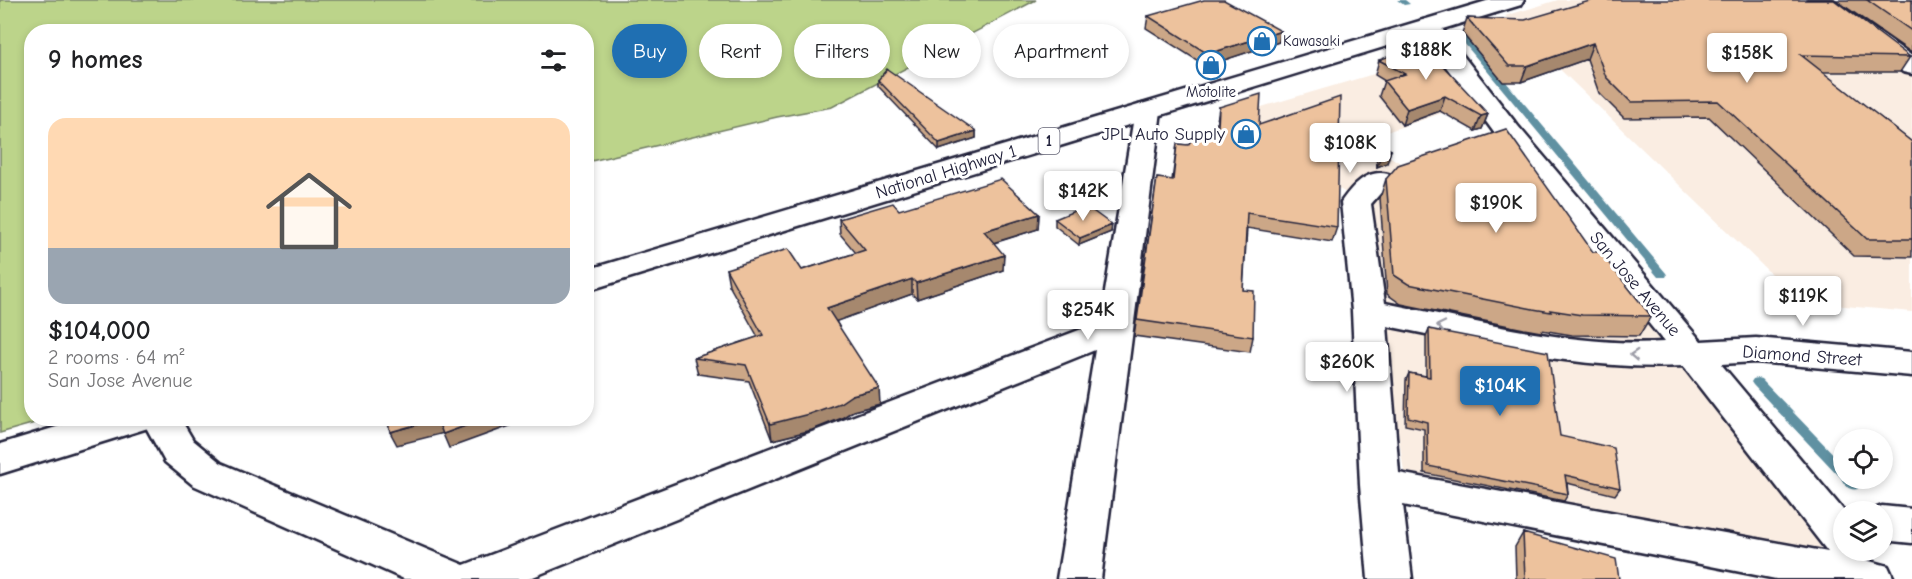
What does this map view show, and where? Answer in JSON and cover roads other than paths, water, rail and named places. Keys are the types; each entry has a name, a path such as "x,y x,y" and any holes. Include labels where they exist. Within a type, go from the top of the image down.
{"main road":[{"name":"National Highway 1","path":"594,279 1513,0"},
{"path":"1819,0 1912,68"},
{"name":"San Jose Avenue","path":"1428,26 1497,136 1692,352 1833,520"},
{"path":"1079,579 1148,111"},
{"path":"1389,175 1356,202 1369,311 1380,485 1390,579"},
{"name":"Diamond Street","path":"1369,311 1545,347 1639,356 1756,350 1912,364"},
{"path":"479,579 1117,328"},
{"path":"0,459 109,426"},
{"path":"165,426 179,451 207,474 449,579"},
{"path":"1380,485 1873,579"},
{"path":"1893,524 1912,526"},
{"path":"1859,561 1873,579"}],"waterway":[{"path":"1401,0 1406,4"},
{"path":"1462,35 1662,275"},
{"path":"1757,382 1833,462"}],"place":[{"name":"Kawasaki","path":"1262,41"},
{"name":"Motolite","path":"1211,65"},
{"name":"JPL Auto Supply","path":"1246,134"}]}
